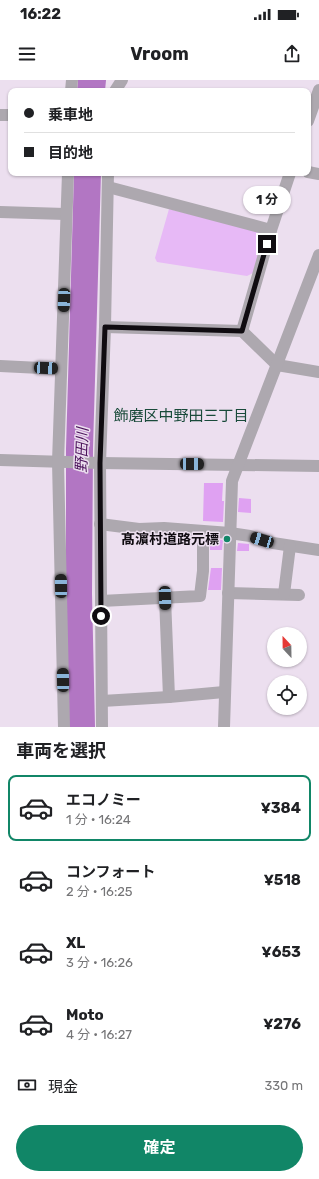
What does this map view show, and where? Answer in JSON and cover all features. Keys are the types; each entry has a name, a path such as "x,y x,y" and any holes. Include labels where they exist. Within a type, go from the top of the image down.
{"street":[{"path":"311,113 319,90"},
{"path":"64,727 58,462 65,286 65,214 68,176"},
{"path":"102,727 100,463 105,327 108,176"},
{"path":"242,331 271,230 289,176"},
{"path":"108,187 271,230"},
{"path":"0,212 65,214"},
{"path":"224,727 232,481 319,255"},
{"path":"105,327 242,331 277,365 319,372"},
{"path":"0,366 61,369"},
{"path":"0,460 319,466"},
{"path":"100,524 139,529 164,528 230,533 250,536 273,543 319,550"},
{"path":"101,602 200,596 203,571 203,532"},
{"path":"284,594 290,546"},
{"path":"228,593 299,595"},
{"path":"165,598 169,697"},
{"path":"102,701 224,692"}],"shaded area":[{"path":"169,209 260,232 263,238 253,273 247,276 157,262 155,258"}],"water":[{"path":"78,80 106,80 105,88 77,88"},
{"name":"野田川","path":"74,176 101,176 93,448 92,594 95,727 69,727 66,595 66,449"}],"building":[{"path":"204,483 223,483 223,522 203,521"},
{"path":"239,498 251,499 251,513 238,512"},
{"path":"210,539 223,540 222,550 210,550"},
{"path":"238,543 249,544 249,551 237,551"},
{"path":"211,568 222,568 221,590 208,590"}],"place":[{"name":"髙濵村道路元標","path":"227,539"}],"district":[{"name":"飾磨区中野田三丁目","path":"181,416"}],"route":[{"path":"101,616 100,463 105,327 242,331 267,244"}]}
